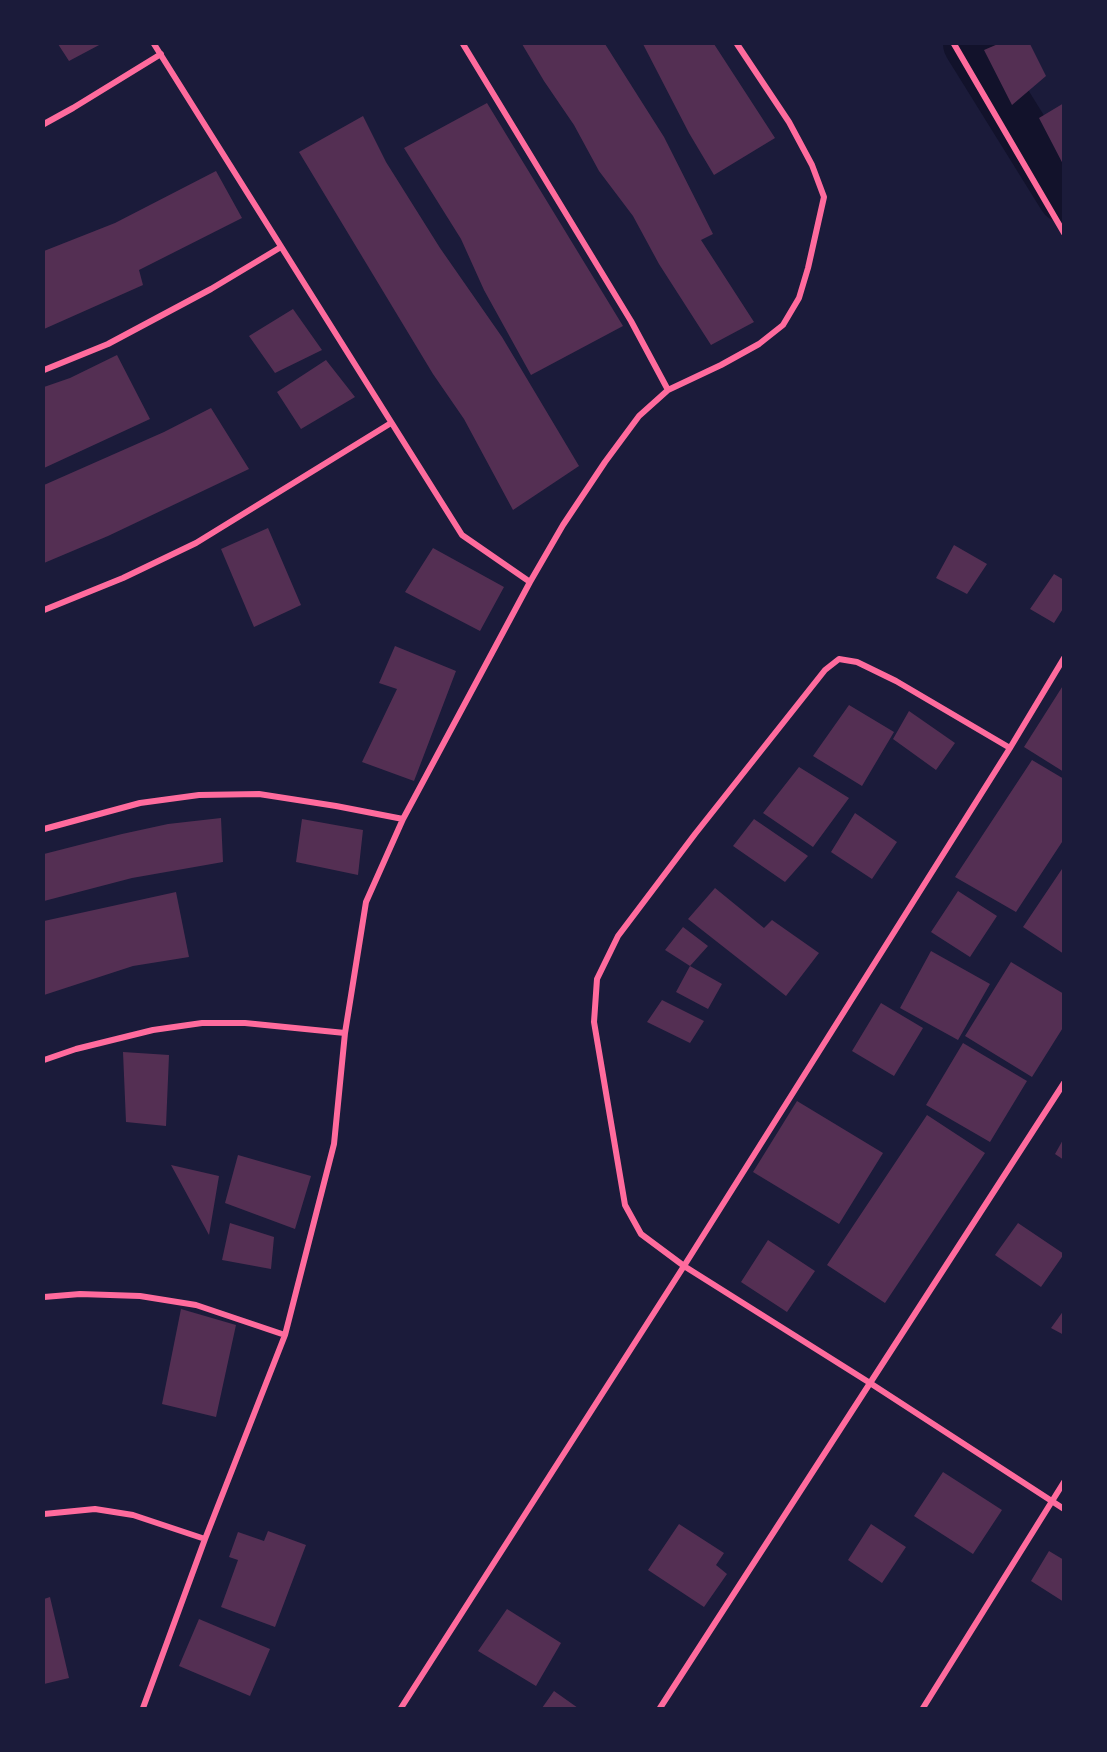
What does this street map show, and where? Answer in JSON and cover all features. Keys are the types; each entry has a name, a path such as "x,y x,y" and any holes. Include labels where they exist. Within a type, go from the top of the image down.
{"street":[{"path":"154,44 462,535 530,582"},
{"path":"463,44 630,321 668,390"},
{"path":"143,1708 205,1539 285,1335 334,1144 345,1033 366,902 403,819 563,525 639,416 668,390 759,344 783,325 799,298 824,197 812,165 789,122 737,44"},
{"path":"954,44 1064,233"},
{"path":"44,124 161,54"},
{"path":"44,370 108,344 211,289 281,247"},
{"path":"44,610 123,578 196,543 391,423"},
{"path":"401,1708 684,1266 1010,748 1064,658"},
{"path":"1010,748 896,681 857,662 839,659 825,670 709,816 618,936 597,978 594,1022 625,1204 641,1234 684,1266 1064,1509"},
{"path":"44,829 140,803 199,795 259,794 403,819"},
{"path":"44,1060 76,1048 153,1030 202,1023 255,1024 345,1033"},
{"path":"660,1708 1064,1083"},
{"path":"44,1297 80,1294 140,1296 196,1305 285,1335"},
{"path":"923,1708 1064,1482"},
{"path":"44,1514 95,1509 133,1515 205,1539"}],"building":[{"path":"58,44 101,44 69,61"},
{"path":"522,44 605,44 664,137 713,234 701,240 754,322 711,345 659,264 633,216 599,171 574,125"},
{"path":"643,44 714,44 775,138 714,175 689,133"},
{"path":"998,44 1030,44 1046,76 1012,105 984,50"},
{"path":"487,103 623,326 531,375 484,290 461,239 404,148"},
{"path":"1064,103 1064,166 1039,118"},
{"path":"363,116 386,162 440,248 502,337 579,466 513,510 464,419 433,374 299,152"},
{"path":"216,171 242,218 139,270 143,285 44,329 44,251 115,223"},
{"path":"293,309 322,350 275,373 249,336"},
{"path":"117,355 150,419 44,468 44,387 70,378"},
{"path":"326,360 355,397 301,429 277,392"},
{"path":"211,408 249,469 108,536 44,563 44,485 164,432"},
{"path":"268,528 301,605 254,627 221,549"},
{"path":"954,545 987,564 967,594 936,578"},
{"path":"433,548 504,587 480,631 405,592"},
{"path":"1054,574 1064,580 1064,607 1054,623 1030,609"},
{"path":"395,646 456,671 414,781 362,762 397,689 379,683"},
{"path":"1064,684 1064,772 1024,747"},
{"path":"849,705 894,732 862,786 813,756"},
{"path":"909,711 955,743 936,770 893,739"},
{"path":"1032,760 1064,779 1064,839 1016,912 955,877"},
{"path":"799,767 849,798 813,847 763,813"},
{"path":"855,813 897,842 872,879 831,852"},
{"path":"221,818 223,862 132,878 44,901 44,854 168,824"},
{"path":"302,819 363,830 358,875 296,862"},
{"path":"754,819 808,856 785,882 733,846"},
{"path":"1064,866 1064,954 1023,927"},
{"path":"715,888 764,928 772,920 819,953 786,996 688,919"},
{"path":"958,891 997,916 970,957 931,932"},
{"path":"176,892 189,957 133,966 44,995 44,921"},
{"path":"683,927 708,946 690,966 665,950"},
{"path":"931,951 990,984 958,1040 900,1008"},
{"path":"1011,962 1064,994 1064,1026 1032,1077 965,1036"},
{"path":"690,966 722,984 708,1009 676,992"},
{"path":"662,1000 704,1021 690,1043 647,1022"},
{"path":"881,1003 923,1028 894,1076 852,1051"},
{"path":"963,1043 1027,1081 990,1142 926,1105"},
{"path":"123,1052 169,1055 166,1126 126,1122"},
{"path":"797,1101 883,1153 839,1224 753,1172"},
{"path":"927,1115 985,1153 885,1303 827,1265"},
{"path":"1064,1138 1064,1160 1055,1154"},
{"path":"238,1155 311,1176 295,1229 225,1203"},
{"path":"171,1165 219,1176 209,1235"},
{"path":"230,1223 274,1237 271,1269 222,1260"},
{"path":"1018,1223 1064,1254 1041,1287 995,1255"},
{"path":"768,1240 815,1271 787,1312 741,1282"},
{"path":"181,1309 236,1325 216,1417 162,1404"},
{"path":"1064,1310 1064,1335 1051,1328"},
{"path":"943,1472 1002,1510 973,1554 914,1516"},
{"path":"679,1524 724,1553 716,1565 727,1574 704,1607 648,1570"},
{"path":"871,1524 906,1547 882,1583 848,1560"},
{"path":"268,1531 306,1545 275,1627 221,1607 238,1560 229,1557 238,1532 264,1541"},
{"path":"1049,1551 1064,1560 1064,1602 1031,1581"},
{"path":"50,1597 69,1678 44,1684 44,1599"},
{"path":"507,1609 561,1643 536,1686 478,1651"},
{"path":"199,1619 270,1649 250,1696 179,1666"},
{"path":"554,1691 578,1708 542,1708"}],"waterway":[{"path":"969,44 1064,197"}]}
